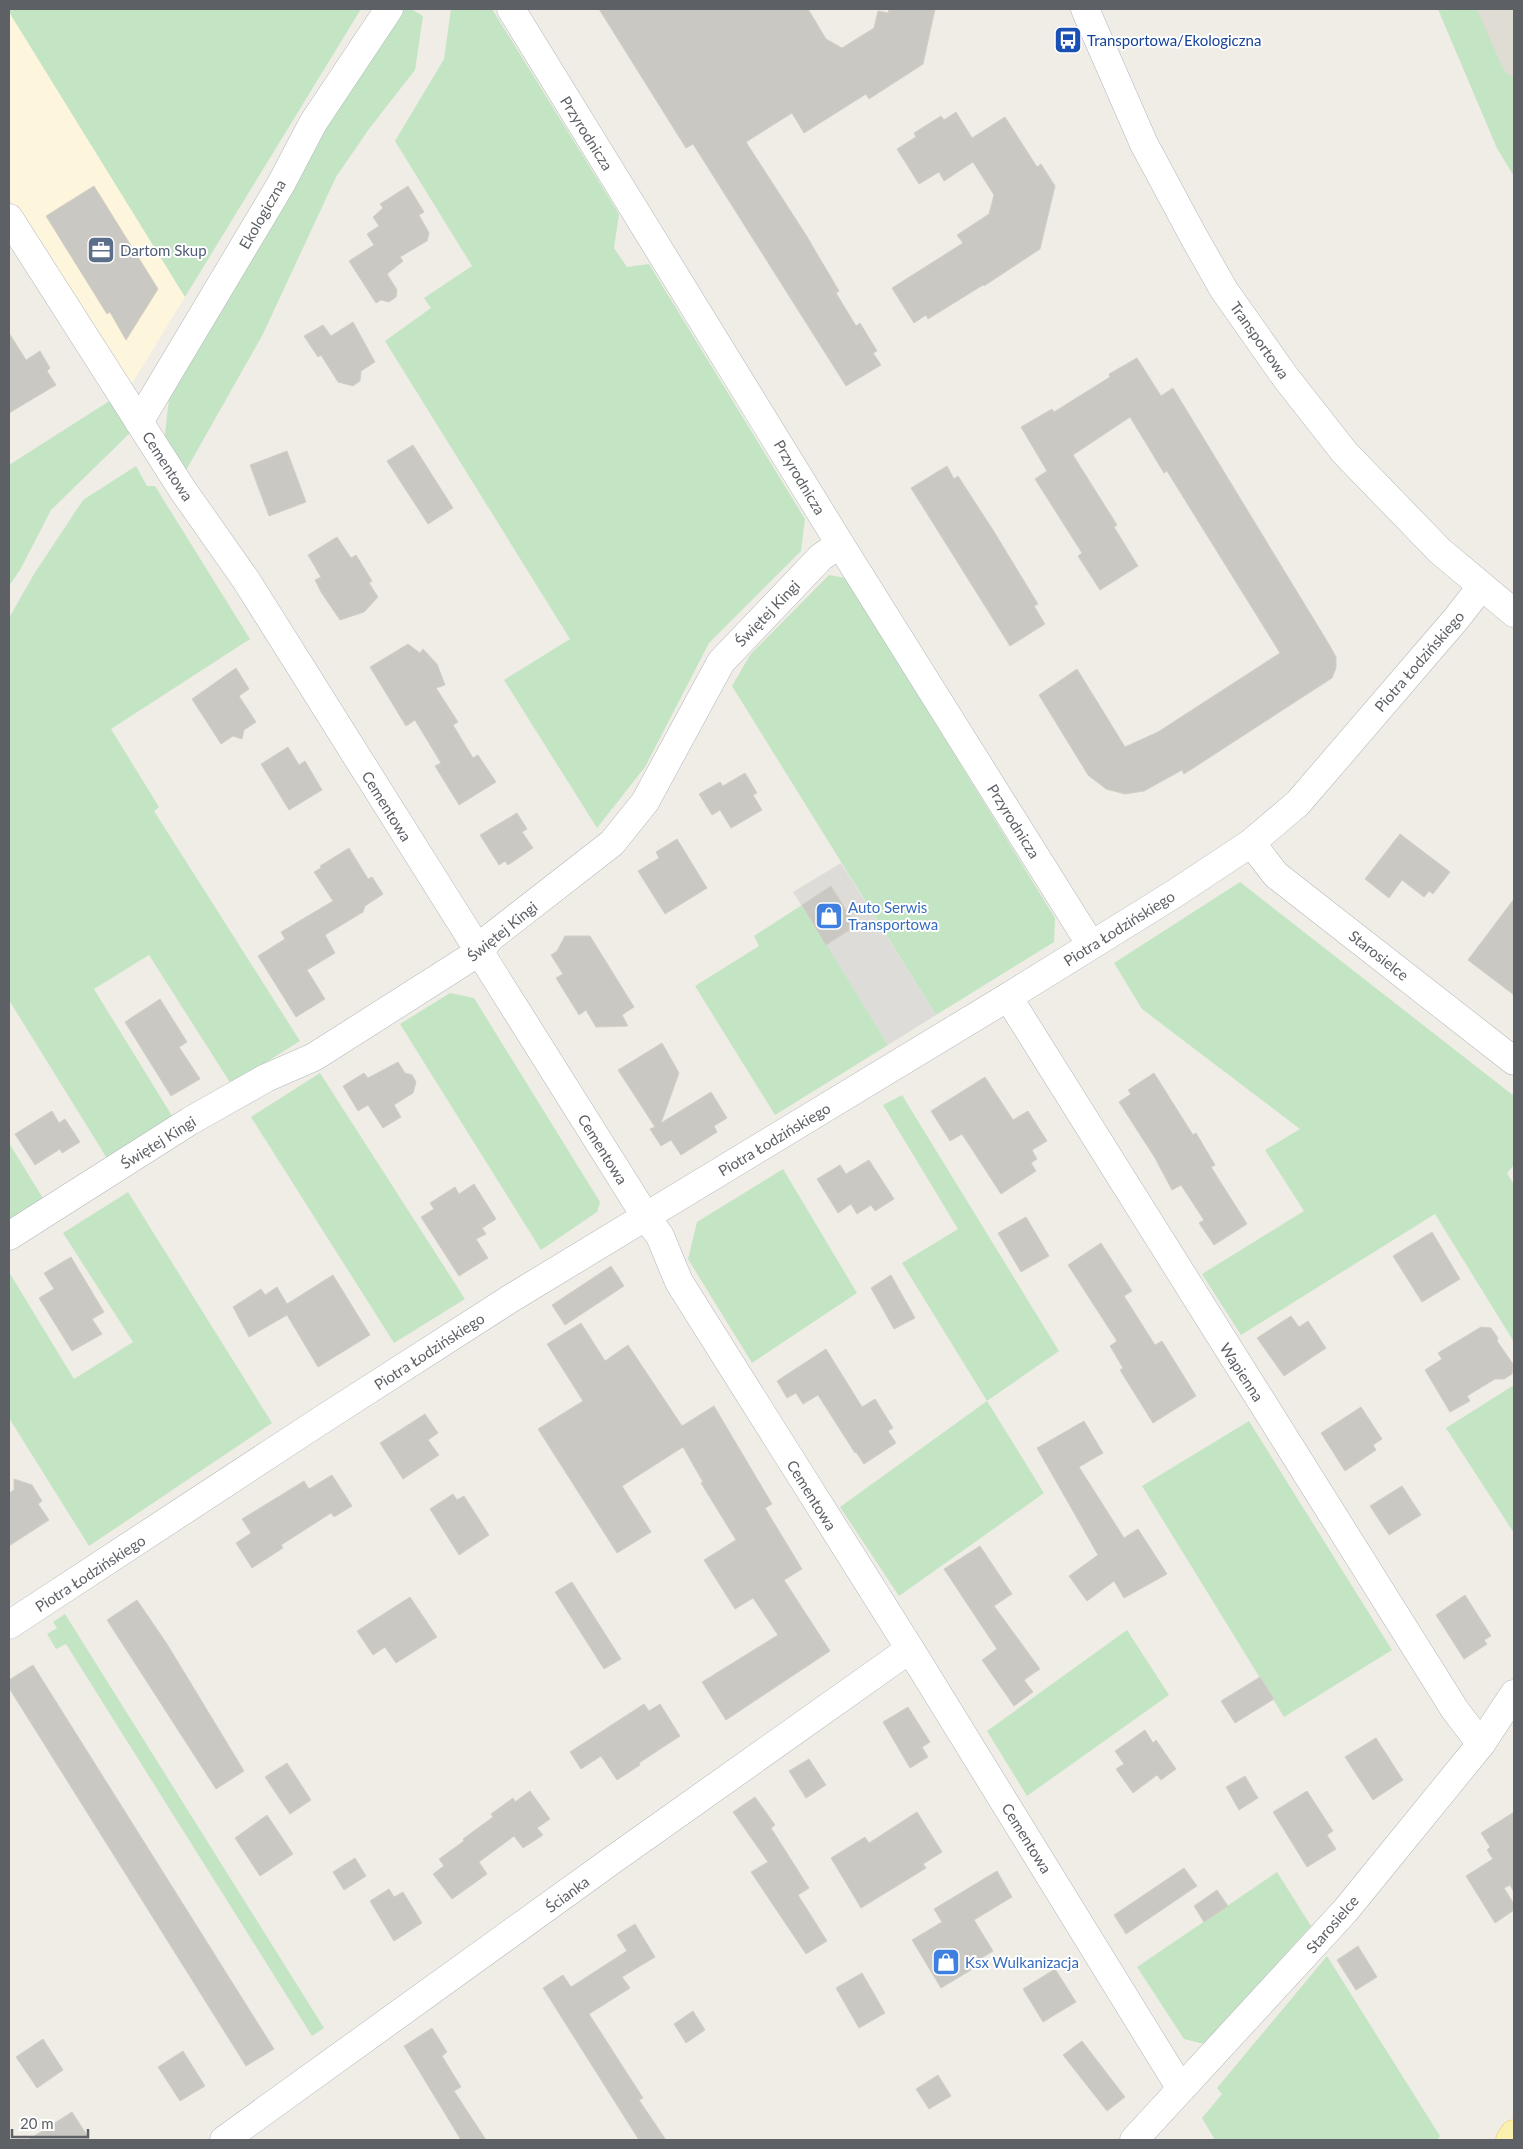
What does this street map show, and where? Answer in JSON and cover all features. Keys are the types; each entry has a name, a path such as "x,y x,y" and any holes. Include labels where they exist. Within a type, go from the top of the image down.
{"main road":[{"path":"1510,2140 1514,2134"}],"street":[{"name":"Ekologiczna","path":"139,422 281,184 313,123 389,9"},
{"name":"Przyrodnicza","path":"511,9 840,544 1091,945"},
{"name":"Transportowa","path":"1085,9 1144,144 1224,290 1286,378 1345,453 1440,551 1514,613"},
{"name":"Cementowa","path":"9,218 182,489 246,580 646,1217 660,1236 679,1282 910,1649 1181,2089"},
{"name":"Świętej Kingi","path":"9,1236 190,1121 266,1078 314,1057 479,952 490,938 612,843 644,802 721,662 821,556 840,544"},
{"name":"Piotra Łodzińskiego","path":"9,1625 480,1318 1008,997 1174,894 1251,843 1298,803 1456,619 1481,587"},
{"name":"Starosielce","path":"1251,843 1276,876 1514,1061"},
{"name":"Wapienna","path":"1008,997 1454,1710 1481,1744"},
{"name":"Ścianka","path":"224,2140 910,1649"},
{"name":"Starosielce","path":"1134,2140 1345,1911 1481,1744 1514,1694"}],"shaded area":[{"path":"1438,9 1514,9 1514,176 1497,148"},
{"path":"9,12 185,297 128,390 9,199"},
{"path":"841,863 936,1015 888,1045 793,892"}],"green space":[{"path":"9,9 361,9 185,297 9,12"},
{"path":"404,9 411,9 423,16 415,70 369,129 336,177 263,334 185,472 164,442 169,399 344,88"},
{"path":"451,9 492,9 619,214 614,248 627,267 649,264 805,519 801,551 709,643 645,767 597,828 504,680 570,639 385,341 431,308 424,298 472,266 395,141 444,59"},
{"path":"1438,9 1477,9 1504,71 1514,78 1514,176 1497,148"},
{"path":"111,400 131,432 51,510 20,570 9,586 9,465"},
{"path":"136,466 147,486 155,486 250,639 111,729 159,807 154,811 300,1041 231,1084 149,955 94,989 174,1119 108,1160 9,1000 9,618 34,574 83,500"},
{"path":"829,575 846,578 1055,918 1054,942 936,1015 732,686 750,655"},
{"path":"1240,882 1514,1096 1514,1165 1507,1173 1514,1185 1514,1342 1435,1214 1241,1335 1202,1274 1304,1211 1265,1150 1300,1129 1142,1009 1114,963"},
{"path":"802,905 888,1045 775,1115 695,986 759,946 754,936"},
{"path":"450,993 474,998 600,1202 597,1212 541,1250 400,1024"},
{"path":"320,1073 465,1299 394,1343 251,1117"},
{"path":"902,1095 1059,1351 987,1401 902,1263 958,1229 883,1105"},
{"path":"9,1143 44,1200 9,1221"},
{"path":"783,1169 857,1293 752,1363 688,1259 697,1222"},
{"path":"128,1192 272,1423 89,1546 9,1418 9,1272 74,1379 133,1342 63,1233"},
{"path":"1514,1385 1514,1533 1446,1428"},
{"path":"987,1401 1044,1493 899,1596 840,1507"},
{"path":"1249,1421 1392,1650 1284,1717 1142,1486"},
{"path":"65,1614 324,2028 312,2036 66,1644 56,1649 47,1634 57,1628 53,1622"},
{"path":"1127,1630 1169,1695 1027,1796 987,1731"},
{"path":"1277,1872 1311,1926 1204,2044 1184,2039 1137,1967"},
{"path":"1327,1956 1440,2136 1437,2140 1215,2140 1202,2118 1222,2094 1217,2088"}],"building":[{"path":"599,9 808,9 826,39 842,48 874,28 878,11 888,13 889,9 935,9 923,64 869,99 866,94 804,133 792,113 746,142 806,235 839,291 836,293 856,326 860,323 877,351 873,353 881,365 846,386 693,144 686,148"},
{"path":"956,112 972,138 1005,117 1037,167 1041,164 1055,186 1040,249 984,286 928,319 926,315 914,323 892,288 963,243 957,235 989,214 994,195 973,162 944,181 939,172 919,184 897,149 916,137 914,133 941,116 944,120"},
{"name":"Dartom Skup","path":"94,186 158,289 126,340 110,312 107,314 46,216"},
{"path":"408,186 424,212 419,215 429,233 427,241 400,257 403,261 387,274 397,290 396,297 389,302 381,300 376,303 349,261 374,245 367,234 379,226 373,217 383,208 380,204"},
{"path":"353,322 375,362 361,371 360,381 353,386 338,382 321,355 318,357 304,336 323,325 331,336"},
{"path":"9,333 26,360 40,351 50,368 47,371 56,385 9,413"},
{"path":"1137,358 1161,396 1173,388 1330,646 1336,657 1336,668 1332,678 1184,774 1182,770 1144,791 1125,794 1106,789 1088,775 1039,695 1077,669 1125,747 1158,732 1280,653 1167,471 1164,473 1130,417 1073,455 1117,525 1114,527 1138,566 1100,590 1078,556 1082,553 1035,479 1047,471 1021,427 1052,409 1054,412 1110,377 1109,374"},
{"path":"413,445 453,508 428,524 387,461"},
{"path":"287,451 306,502 269,516 250,465"},
{"path":"947,466 954,479 958,476 993,530 1038,604 1034,606 1045,624 1010,646 911,488"},
{"path":"337,537 351,558 356,555 372,581 369,583 378,597 364,612 340,620 315,580 321,577 308,555"},
{"path":"408,644 420,653 423,649 437,664 445,685 436,688 458,722 453,725 473,758 478,755 496,782 459,805 435,766 441,763 415,720 406,726 370,667"},
{"path":"236,668 249,689 239,696 256,722 244,730 242,739 233,736 221,744 192,699"},
{"path":"288,747 299,765 305,761 322,790 289,810 261,764"},
{"path":"745,773 757,793 753,795 762,810 731,828 720,810 712,815 699,794 720,782 723,786"},
{"path":"517,813 527,829 522,832 533,848 508,865 505,861 499,865 480,835"},
{"path":"1400,834 1450,872 1433,894 1429,891 1424,897 1402,880 1389,898 1365,879"},
{"path":"677,839 707,888 665,914 638,871 659,858 656,852"},
{"path":"349,848 368,879 372,877 383,894 365,906 363,912 325,935 335,953 307,970 325,999 296,1017 258,956 285,939 281,932 333,901 314,872 321,868 320,866"},
{"name":"Auto Serwis Transportowa","path":"831,886 856,926 826,945 802,905"},
{"path":"1514,899 1514,995 1468,960"},
{"path":"565,936 590,936 634,1007 622,1015 628,1026 596,1027 586,1010 579,1015 556,978 563,974 551,955 557,951"},
{"path":"160,999 187,1042 179,1047 200,1079 171,1096 125,1022"},
{"path":"662,1043 679,1073 661,1123 711,1092 727,1118 714,1126 717,1132 681,1155 671,1140 661,1146 650,1129 655,1127 618,1070"},
{"path":"398,1062 405,1073 412,1075 416,1082 413,1093 394,1105 401,1117 383,1128 368,1105 358,1111 343,1086 364,1073 368,1078"},
{"path":"1154,1073 1193,1135 1196,1133 1215,1165 1211,1167 1247,1224 1214,1245 1199,1223 1204,1220 1181,1185 1172,1190 1155,1158 1119,1102 1131,1094 1128,1090"},
{"path":"985,1077 1013,1120 1028,1111 1047,1141 1032,1150 1037,1159 1031,1163 1036,1171 1001,1194 962,1134 950,1141 931,1111"},
{"path":"52,1111 59,1123 65,1119 80,1142 62,1153 60,1149 35,1165 15,1134"},
{"path":"869,1160 894,1199 875,1211 871,1205 857,1214 851,1204 838,1213 817,1179 840,1165 846,1174"},
{"path":"474,1184 496,1219 482,1228 486,1234 476,1239 488,1258 459,1276 421,1217 434,1209 430,1203 455,1187 459,1194"},
{"path":"1026,1217 1049,1256 1021,1272 998,1233"},
{"path":"1432,1232 1460,1279 1422,1302 1393,1256"},
{"path":"1101,1243 1132,1291 1124,1296 1155,1345 1162,1341 1196,1396 1153,1423 1120,1370 1123,1368 1110,1346 1117,1341 1068,1265"},
{"path":"71,1257 104,1312 92,1319 102,1334 72,1351 39,1298 54,1289 44,1273"},
{"path":"611,1266 624,1286 565,1325 552,1305"},
{"path":"333,1275 370,1335 318,1367 287,1315 249,1337 233,1307 261,1289 265,1295 277,1287 287,1304"},
{"path":"891,1275 915,1318 894,1329 871,1288"},
{"path":"1291,1316 1299,1327 1308,1321 1326,1348 1284,1376 1257,1338"},
{"path":"581,1323 605,1361 628,1345 682,1426 714,1406 772,1504 765,1508 802,1569 784,1580 830,1651 726,1720 702,1682 778,1635 753,1598 735,1609 704,1560 736,1540 701,1483 703,1482 683,1447 622,1486 651,1532 617,1553 538,1429 583,1401 547,1344"},
{"path":"1481,1327 1491,1328 1498,1338 1497,1341 1513,1364 1512,1374 1504,1379 1495,1379 1467,1396 1470,1401 1450,1412 1425,1370 1442,1359 1438,1353"},
{"path":"826,1349 862,1407 875,1399 893,1428 888,1431 896,1443 864,1464 818,1395 803,1404 796,1393 787,1398 777,1381"},
{"path":"1361,1407 1382,1439 1373,1445 1376,1450 1345,1471 1321,1433"},
{"path":"425,1414 438,1433 428,1440 439,1455 403,1479 380,1443"},
{"path":"1084,1421 1103,1453 1079,1467 1124,1538 1138,1529 1167,1574 1124,1598 1114,1581 1087,1601 1069,1576 1098,1555 1037,1448"},
{"path":"332,1475 352,1506 334,1517 331,1513 281,1545 283,1548 252,1568 236,1543 251,1533 242,1519 304,1481 309,1489"},
{"path":"14,1479 32,1485 42,1501 38,1504 49,1520 9,1546 9,1493 14,1490"},
{"path":"1402,1486 1421,1515 1389,1535 1370,1506"},
{"path":"453,1494 457,1500 464,1496 489,1535 459,1555 430,1509"},
{"path":"980,1546 1012,1594 994,1606 1040,1669 1024,1680 1033,1692 1014,1706 982,1660 997,1649 944,1569"},
{"path":"572,1582 621,1659 604,1669 555,1592"},
{"path":"1465,1595 1491,1636 1484,1640 1487,1644 1464,1659 1436,1615"},
{"path":"410,1597 437,1637 396,1663 385,1647 373,1655 357,1631"},
{"path":"137,1600 167,1644 244,1771 216,1789 107,1620"},
{"path":"33,1665 274,2049 246,2066 9,1688 9,1680"},
{"path":"1260,1677 1274,1699 1235,1723 1221,1701"},
{"path":"644,1704 649,1711 660,1704 680,1736 617,1780 601,1756 581,1769 570,1752"},
{"path":"908,1707 930,1742 922,1747 928,1757 910,1768 883,1722"},
{"path":"1145,1730 1153,1743 1156,1740 1176,1769 1161,1780 1157,1775 1133,1793 1116,1769 1124,1764 1115,1751"},
{"path":"1376,1738 1403,1780 1373,1800 1345,1757"},
{"path":"809,1759 826,1785 806,1798 789,1771"},
{"path":"287,1763 311,1800 290,1814 265,1777"},
{"path":"1245,1776 1258,1798 1239,1810 1226,1787"},
{"path":"530,1791 550,1819 537,1828 543,1835 523,1848 514,1836 479,1862 487,1874 452,1899 433,1874 444,1866 439,1859 493,1817 491,1814 513,1798 515,1802"},
{"path":"1307,1791 1333,1831 1327,1835 1336,1849 1307,1867 1273,1812"},
{"path":"755,1797 775,1825 771,1828 809,1888 798,1895 827,1941 806,1954 751,1872 768,1862 733,1812"},
{"path":"917,1812 942,1852 923,1864 926,1868 861,1908 831,1858 865,1837 869,1843"},
{"path":"1514,1812 1514,1892 1510,1885 1504,1888 1514,1904 1514,1910 1495,1923 1466,1876 1493,1859 1487,1850 1490,1847 1481,1833"},
{"path":"267,1815 293,1854 260,1876 235,1838"},
{"path":"355,1858 366,1876 344,1890 333,1872"},
{"path":"1184,1868 1197,1886 1126,1934 1114,1915"},
{"path":"997,1871 1012,1897 974,1920 993,1951 969,1966 971,1970 941,1988 912,1940 942,1922 934,1909"},
{"path":"389,1889 394,1897 403,1892 422,1923 394,1941 370,1901"},
{"path":"1217,1890 1228,1906 1204,1922 1194,1906"},
{"path":"635,1924 655,1957 622,1977 630,1988 589,2014 643,2098 639,2100 666,2140 639,2140 543,1988 563,1975 571,1987 627,1951 617,1935"},
{"path":"1358,1946 1377,1977 1356,1990 1337,1960"},
{"path":"1055,1969 1076,2002 1043,2022 1023,1989"},
{"path":"862,1973 885,2013 859,2028 836,1988"},
{"path":"693,2011 705,2030 686,2043 674,2024"},
{"path":"432,2028 447,2052 442,2056 461,2087 454,2091 486,2140 461,2140 404,2046"},
{"path":"43,2039 63,2070 37,2088 16,2057"},
{"path":"1082,2041 1125,2097 1107,2111 1063,2055"},
{"path":"183,2051 205,2086 180,2101 158,2067"},
{"path":"938,2075 951,2096 929,2109 916,2089"},
{"path":"72,2112 90,2140 28,2140"}],"place":[{"name":"Transportowa/Ekologiczna","path":"1068,40"},
{"name":"Dartom Skup","path":"101,250"},
{"name":"Auto Serwis Transportowa","path":"829,916"},
{"name":"Ksx Wulkanizacja","path":"946,1962"}]}
